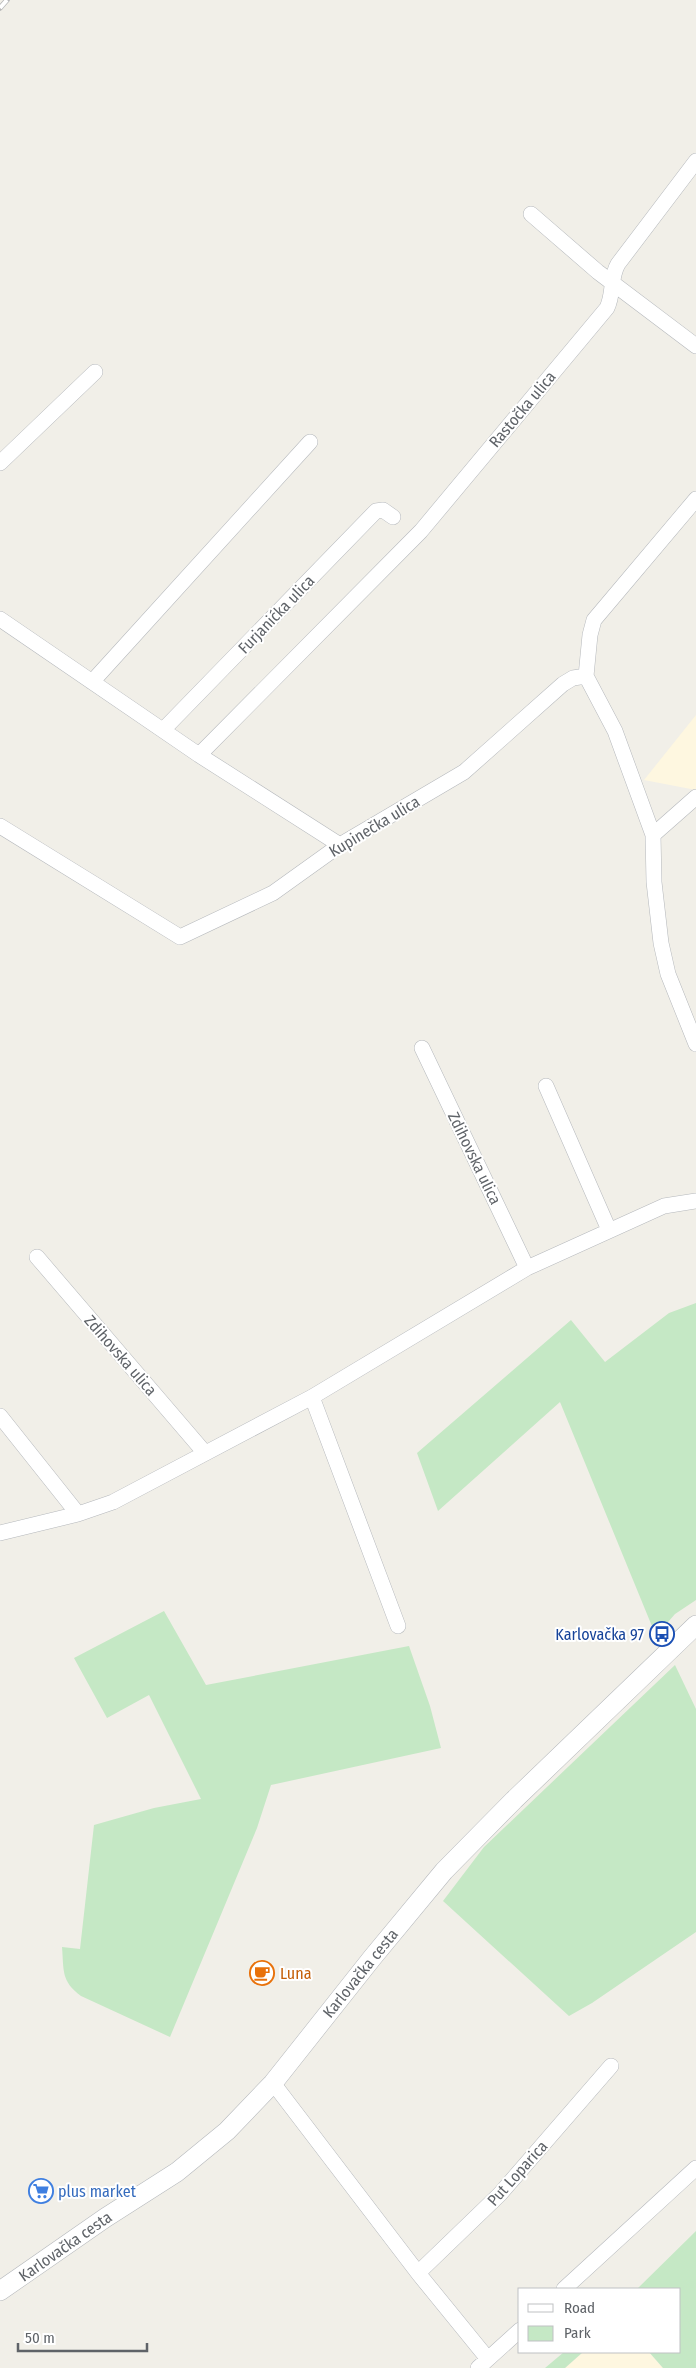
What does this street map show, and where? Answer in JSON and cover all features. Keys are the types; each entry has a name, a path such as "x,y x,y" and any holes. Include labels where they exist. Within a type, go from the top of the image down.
{"street":[{"name":"Rastočka ulica","path":"199,755 421,531 607,308 611,299 612,283 618,264 696,161"},
{"path":"531,214 612,283 696,346"},
{"path":"0,463 95,372"},
{"path":"92,682 310,442"},
{"path":"696,499 594,620 590,635 586,676 616,731 653,835 654,882 661,943 668,974 696,1044"},
{"name":"Furjanićka ulica","path":"163,730 376,511 383,510 394,517"},
{"path":"0,619 199,755 340,845"},
{"name":"Kupinečka ulica","path":"0,826 180,938 273,893 340,845 464,772 563,684 573,678 586,676"},
{"path":"653,835 696,797"},
{"name":"Zdihovska ulica","path":"422,1048 527,1268"},
{"path":"546,1086 609,1230"},
{"path":"0,1533 78,1514 113,1502 312,1397 527,1268 664,1206 696,1201"},
{"name":"Zdihovska ulica","path":"37,1257 205,1453"},
{"path":"312,1397 398,1626"},
{"path":"0,1416 78,1514"},
{"name":"Karlovačka cesta","path":"0,2291 105,2218 177,2172 228,2131 273,2083 444,1871 514,1800 696,1625"},
{"name":"Put Loparica","path":"418,2273 500,2194 611,2066"},
{"path":"273,2083 418,2273 483,2364 518,2332"},
{"path":"565,2288 696,2168"}],"shaded area":[{"path":"696,715 696,790 644,780"},
{"path":"582,2353 650,2353 663,2368 565,2368"}],"green space":[{"path":"696,1303 696,1600 675,1614 656,1636 560,1402 438,1511 417,1453 571,1320 605,1362 669,1313"},
{"path":"164,1611 206,1685 409,1646 430,1706 441,1748 271,1785 257,1828 170,2037 81,1996 75,1991 65,1975 62,1947 80,1949 94,1825 154,1808 201,1799 149,1695 107,1718 74,1658"},
{"path":"675,1665 696,1709 696,1932 592,2003 569,2016 443,1901 484,1847"},
{"path":"696,2231 696,2368 663,2368 650,2353 681,2353 681,2288 638,2288"},
{"path":"563,2353 582,2353 565,2368 545,2368"}],"railway":[{"path":"0,8 7,0"}],"place":[{"name":"Karlovačka 97","path":"662,1634"},
{"name":"Luna","path":"262,1973"},
{"name":"plus market","path":"41,2191"}]}
